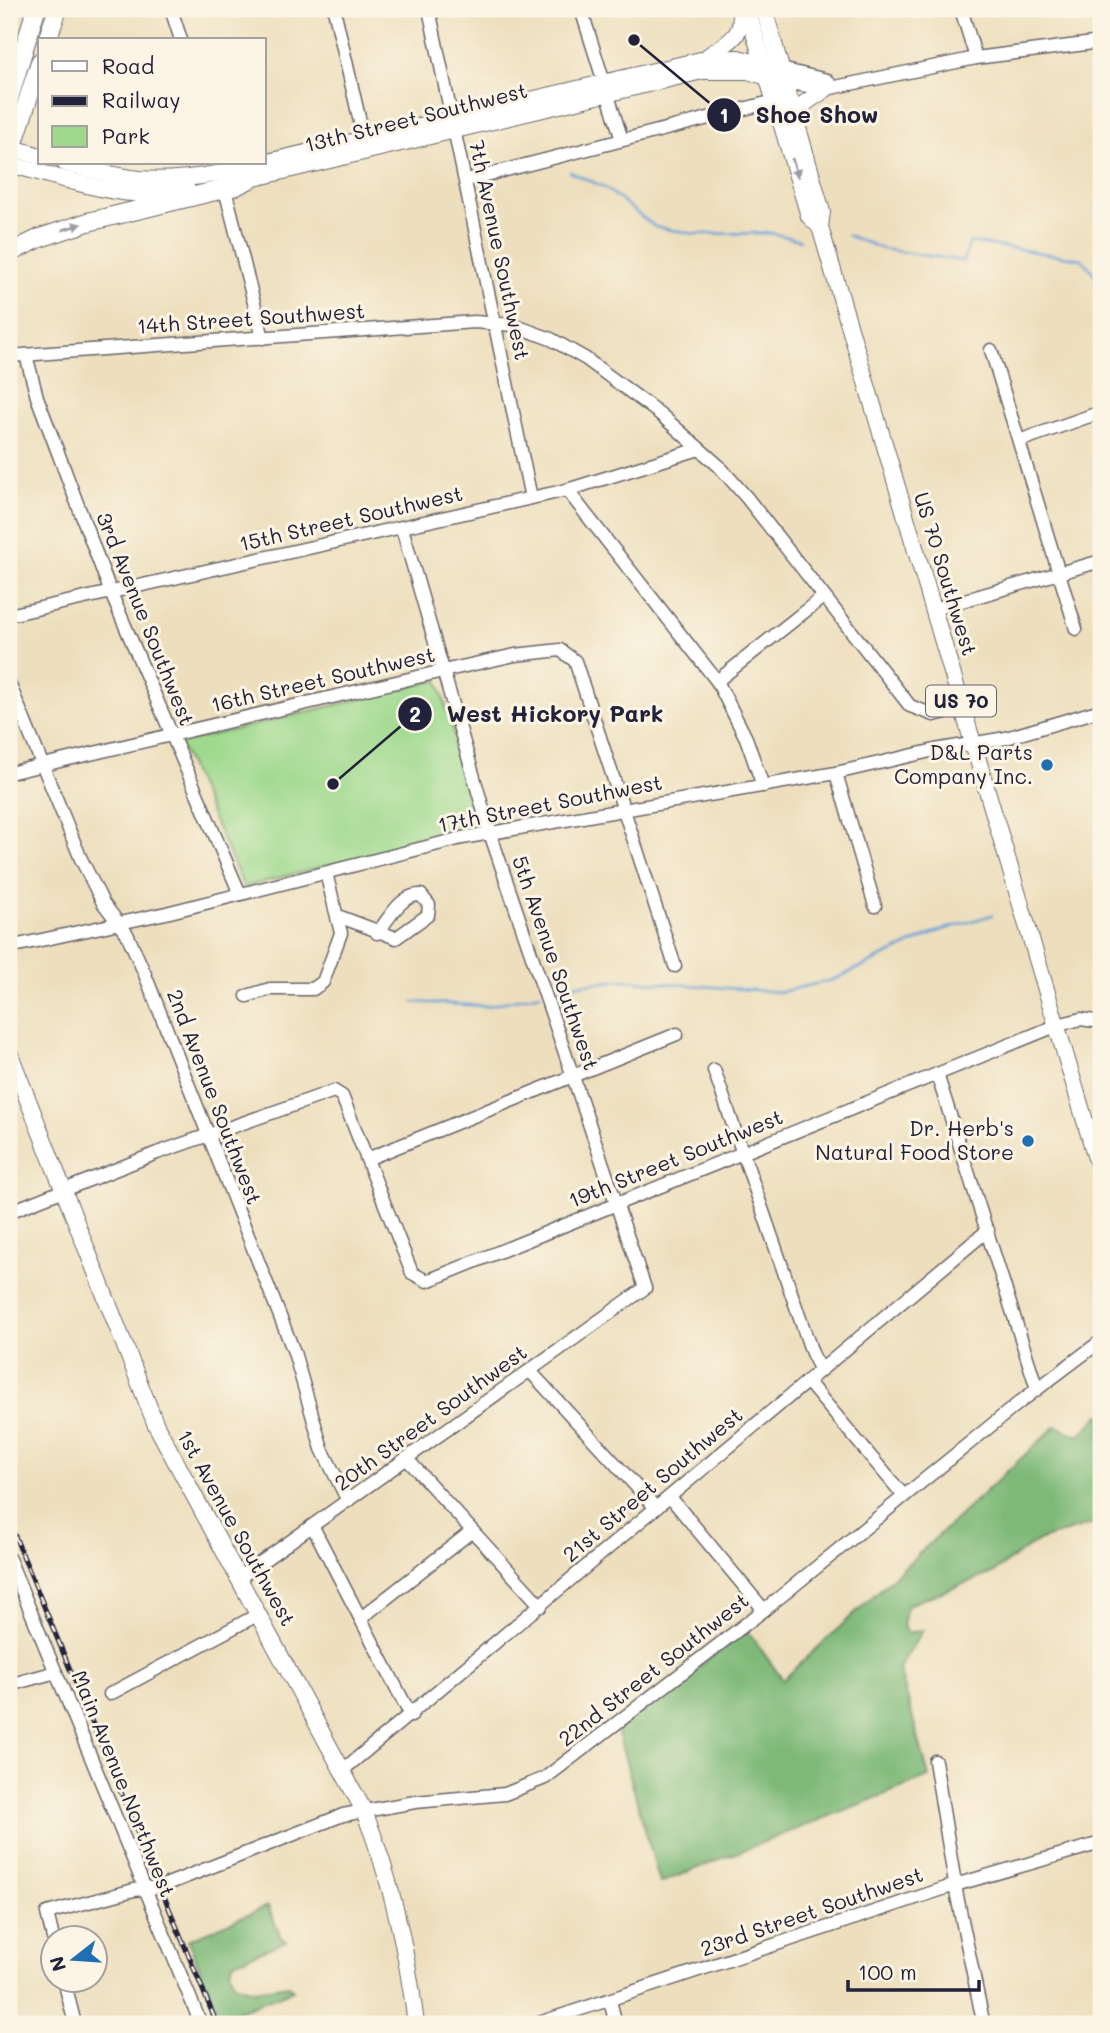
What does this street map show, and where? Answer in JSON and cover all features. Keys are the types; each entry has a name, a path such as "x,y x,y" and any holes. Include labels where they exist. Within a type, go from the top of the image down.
{"highway":[{"path":"9,98 36,9"},
{"path":"48,38 58,9"},
{"path":"10,154 38,68"},
{"path":"9,253 76,226 222,175 250,179"}],"main road":[{"path":"705,59 735,38 742,22 740,9"},
{"name":"US 70 Southwest","path":"747,9 796,122 822,212 820,227 1101,1175"},
{"name":"US 70 Southwest","path":"764,9 774,73 775,102 809,216 820,227"},
{"name":"13th Street Southwest","path":"69,164 113,176 156,182 222,175 365,145 605,88 705,59 738,58 774,73"},
{"name":"13th Street Southwest","path":"605,88 715,70 774,73"},
{"path":"796,122 801,107 829,87"},
{"name":"13th Street Southwest","path":"10,154 105,189 148,195 250,179 365,145"},
{"path":"10,154 38,156"},
{"name":"1st Avenue Southwest","path":"9,1052 156,1425 364,1811 386,1868 401,1925 416,2024"}],"street":[{"path":"171,9 180,38"},
{"path":"334,9 365,145"},
{"name":"7th Avenue Southwest","path":"429,9 467,180 531,498"},
{"path":"581,9 622,140"},
{"path":"961,9 976,58"},
{"name":"13th Street Southwest","path":"774,73 829,87 877,80 976,58 1101,42"},
{"path":"467,180 775,102"},
{"path":"222,175 263,338"},
{"name":"14th Street Southwest","path":"9,356 496,322 526,328 575,352 660,414 699,449 747,498 910,706 934,715 963,708"},
{"path":"991,349 1076,629"},
{"name":"3rd Avenue Southwest","path":"26,355 37,397 111,593 240,894"},
{"path":"1019,441 1101,412"},
{"name":"15th Street Southwest","path":"9,615 567,490 699,449"},
{"path":"567,490 717,681 746,738 763,786"},
{"name":"5th Avenue Southwest","path":"402,528 490,833 645,1287"},
{"path":"934,609 1101,561"},
{"path":"717,681 823,597"},
{"name":"16th Street Southwest","path":"9,773 443,671 552,649 566,651 575,661 622,810"},
{"name":"2nd Avenue Southwest","path":"9,683 92,881 103,903 121,924 144,972 294,1352 322,1449 348,1501"},
{"name":"2nd Avenue Southwest","path":"9,704 23,716"},
{"name":"17th Street Southwest","path":"9,947 121,924 490,833 836,773 935,750 974,745 1100,715"},
{"path":"836,773 875,906"},
{"path":"622,810 631,823 675,966"},
{"path":"247,996 270,989 306,990 319,986 340,941 338,916 326,873"},
{"path":"338,916 377,933"},
{"name":"19th Street Southwest","path":"367,1159 412,1273 422,1281 1058,1025 1081,1018 1101,1022"},
{"path":"9,1213 209,1134 318,1095 337,1092 342,1096 367,1159 677,1034"},
{"path":"714,1070 745,1153 811,1353 820,1369"},
{"path":"937,1074 1037,1389"},
{"name":"21st Street Southwest","path":"344,1770 988,1230"},
{"name":"20th Street Southwest","path":"239,1578 645,1287"},
{"name":"22nd Street Southwest","path":"50,1924 47,1913 134,1890 146,1891 160,1887 323,1821 415,1802 505,1794 534,1784 576,1756 764,1610 1037,1389 1101,1341"},
{"path":"530,1371 656,1508"},
{"path":"807,1381 904,1496"},
{"path":"407,1459 541,1606"},
{"path":"670,1497 764,1610"},
{"path":"313,1527 411,1716"},
{"path":"361,1618 472,1531"},
{"name":"Main Avenue Northwest","path":"9,1559 201,2024"},
{"path":"110,1694 258,1614"},
{"path":"9,1685 57,1672"},
{"path":"935,1761 955,1885 982,2016"},
{"name":"23rd Street Southwest","path":"536,2024 955,1885 1101,1843"},
{"path":"68,1994 75,2024"},
{"path":"610,2001 616,2024"}],"green space":[{"path":"438,680 481,826 244,887 179,743"},
{"path":"1101,1414 1101,1521 1037,1541 992,1573 907,1605 903,1626 907,1633 923,1630 899,1668 929,1777 660,1883 617,1730 747,1630 783,1680 1056,1426 1079,1436"},
{"path":"268,1906 281,1938 287,1941 234,1962 230,1970 234,1984 254,1990 289,1985 293,1990 220,2018 188,1940"}],"waterway":[{"path":"570,172 604,187 655,227 695,234 771,233 800,240"},
{"path":"847,235 883,249 963,261 970,242 1082,259 1096,276 1101,294"},
{"path":"550,993 573,985 623,980 780,992 833,980 939,931 992,915"},
{"path":"413,1002 487,1006 540,994"}],"railway":[{"path":"9,1522 217,2024"}],"place":[{"name":"Shoe Show","path":"634,40"},
{"name":"D&L Parts Company Inc.","path":"1047,765"},
{"name":"West Hickory Park","path":"333,784"},
{"name":"Dr. Herb's Natural Food Store","path":"1028,1141"}]}
